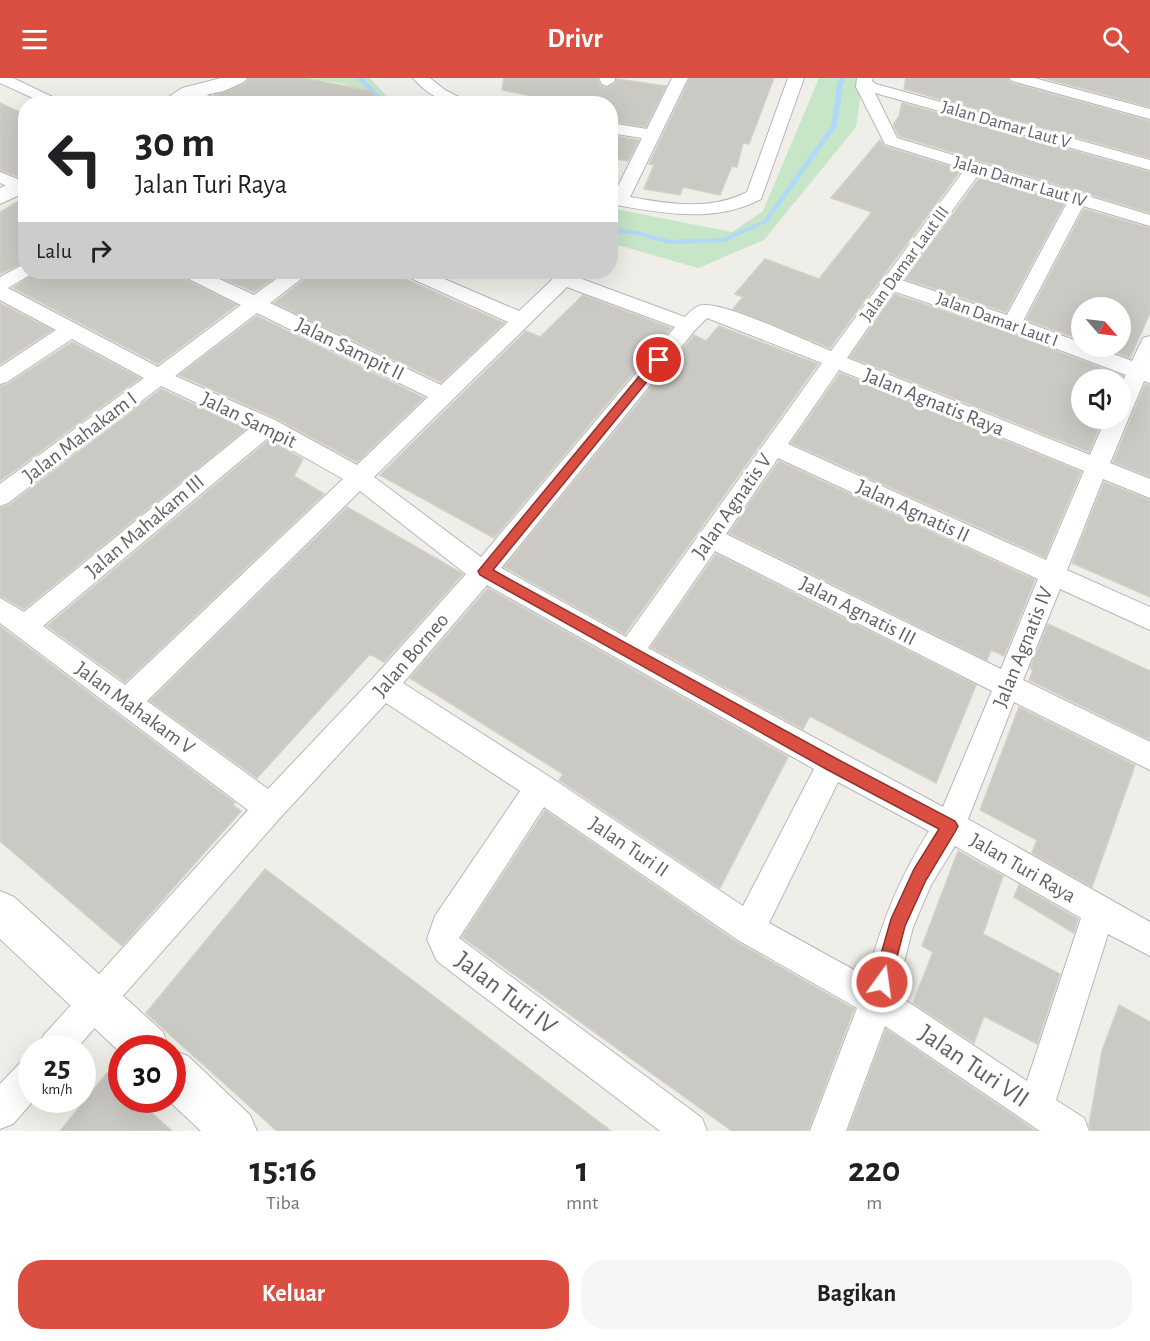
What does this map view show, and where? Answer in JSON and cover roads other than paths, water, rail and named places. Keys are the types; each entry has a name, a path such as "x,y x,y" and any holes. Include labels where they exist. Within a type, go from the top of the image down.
{"street":[{"path":"0,78 42,96"},
{"path":"182,96 189,92 217,87 237,78"},
{"path":"618,194 652,135 680,78"},
{"path":"618,199 695,211 743,203 755,195 796,78"},
{"path":"1017,78 1150,114"},
{"path":"423,79 446,96"},
{"path":"423,79 425,96"},
{"name":"Jalan Damar Laut IV","path":"864,80 891,141 1150,221"},
{"name":"Jalan Damar Laut V","path":"864,80 871,87 1150,165"},
{"path":"0,91 18,99"},
{"path":"189,92 198,96"},
{"path":"618,129 652,135"},
{"name":"Jalan Damar Laut III","path":"836,362 890,283 975,168"},
{"path":"1012,324 1077,200"},
{"path":"0,285 18,274"},
{"name":"Jalan Sampit II","path":"205,279 444,396"},
{"name":"Jalan Mahakam I","path":"0,497 289,279"},
{"path":"429,279 522,320"},
{"path":"127,702 563,280 688,324"},
{"name":"Jalan Damar Laut I","path":"890,283 1012,324 1144,374"},
{"name":"Jalan Sampit","path":"0,292 160,378 267,426 360,478 469,563 484,571"},
{"name":"Jalan Borneo","path":"66,1035 270,808 384,686 484,571 688,324 703,311 718,313"},
{"name":"Jalan Agnatis Raya","path":"718,313 1150,489"},
{"path":"0,376 71,330"},
{"path":"1131,394 1144,374 1150,343"},
{"name":"Jalan Agnatis V","path":"631,651 709,537 836,362"},
{"name":"Jalan Mahakam III","path":"24,627 267,426"},
{"name":"Jalan Agnatis IV","path":"828,1131 877,1001 897,925 920,874 950,826 1112,429"},
{"name":"Jalan Agnatis II","path":"774,447 1052,576"},
{"name":"Jalan Agnatis III","path":"709,537 1150,756"},
{"name":"Jalan Turi Raya","path":"484,571 832,764 950,826 1150,940"},
{"path":"1052,576 1150,619"},
{"name":"Jalan Mahakam V","path":"0,609 270,808"},
{"name":"Jalan Turi II","path":"384,686 540,787 748,929 877,1001"},
{"path":"748,929 832,764"},
{"name":"Jalan Turi IV","path":"540,787 446,927 443,939 448,950 689,1131"},
{"path":"0,910 133,1035"},
{"path":"1036,1108 1099,911"},
{"name":"Jalan Turi VII","path":"877,1001 1071,1131"},
{"path":"186,1085 234,1131"},
{"path":"0,1111 18,1091"}],"waterway":[{"path":"360,78 377,96"},
{"path":"618,230 670,242 724,240 766,221 834,126 840,84 843,78"}]}
